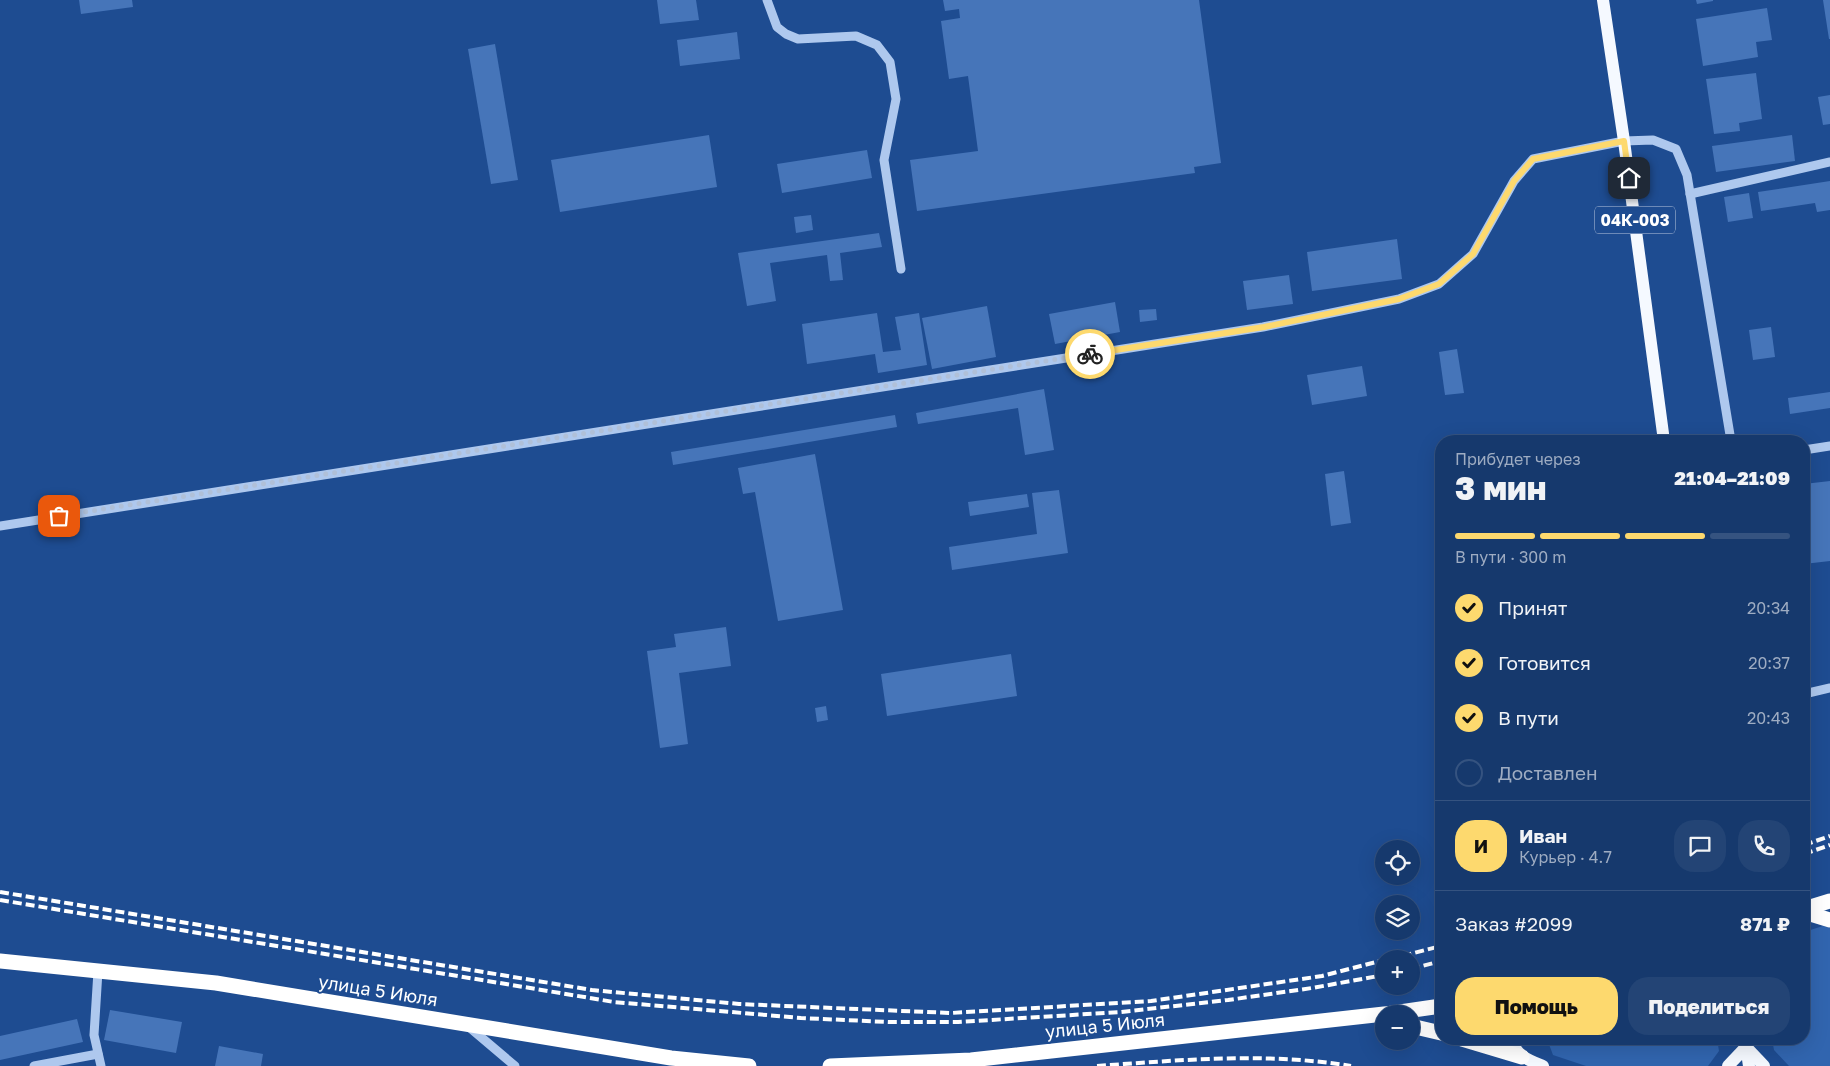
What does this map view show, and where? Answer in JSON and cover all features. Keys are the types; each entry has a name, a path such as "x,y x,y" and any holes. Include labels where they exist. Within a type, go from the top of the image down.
{"highway":[{"path":"1810,908 1830,901"},
{"path":"1810,912 1830,920"},
{"name":"улица 5 Июля","path":"0,961 216,983 689,1063 749,1066"},
{"name":"улица 5 Июля","path":"1420,1009 1435,1007"},
{"name":"улица 5 Июля","path":"830,1066 971,1060 1375,1015"},
{"path":"1359,1017 1375,1020"},
{"path":"1420,1028 1435,1032"},
{"path":"1482,1045 1522,1057"}],"main road":[{"name":"04К-003","path":"1603,0 1663,435"},
{"path":"1514,1045 1522,1057 1543,1066"},
{"path":"1728,1066 1744,1045"},
{"path":"1745,1045 1749,1066"},
{"path":"1747,1045 1764,1066"}],"lane":[{"path":"767,0 777,27 786,34 798,39 856,36 877,45 890,62 896,99 884,160 901,269"},
{"path":"0,526 1264,327 1399,299 1439,284 1473,254 1514,181 1533,159 1624,141 1653,140 1676,149 1687,174 1730,435"},
{"path":"1690,194 1830,162"},
{"path":"1810,449 1830,446"},
{"path":"1810,693 1830,688"},
{"path":"98,971 94,1035 101,1066"},
{"path":"465,1024 515,1066"},
{"path":"34,1066 98,1054"},
{"path":"673,1066 689,1063"}],"shaded area":[{"path":"1823,926 1830,928 1830,1066 1789,1066 1774,1050 1773,1045 1810,1045 1810,930"},
{"path":"1549,1045 1718,1045 1719,1051 1708,1066 1586,1066 1553,1055"}],"building":[{"path":"79,0 132,0 133,7 81,14"},
{"path":"657,0 696,0 699,20 660,24"},
{"path":"943,0 1199,0 1221,163 1194,167 1195,173 917,211 910,160 978,151 968,76 949,79 941,21 960,18 959,9 945,11"},
{"path":"1696,0 1713,0 1713,1 1697,4"},
{"path":"1823,0 1830,0 1830,39 1829,39"},
{"path":"1767,8 1772,40 1756,42 1758,57 1703,66 1696,19"},
{"path":"737,32 740,59 680,66 677,40"},
{"path":"495,44 518,180 491,184 468,49"},
{"path":"1756,73 1762,119 1739,123 1740,131 1714,134 1706,79"},
{"path":"1830,95 1830,124 1823,125 1818,97"},
{"path":"709,135 717,187 560,212 551,160"},
{"path":"1792,135 1795,161 1716,172 1712,146"},
{"path":"867,150 872,178 782,193 777,164"},
{"path":"1830,181 1830,210 1817,212 1815,203 1761,211 1758,192"},
{"path":"1749,193 1753,218 1728,222 1724,197"},
{"path":"811,215 813,230 796,233 794,217"},
{"path":"879,233 882,247 840,253 843,280 830,281 827,255 770,263 776,301 747,306 738,253"},
{"path":"1397,239 1402,279 1312,291 1307,252"},
{"path":"1289,275 1293,304 1247,310 1243,281"},
{"path":"1115,302 1120,332 1055,344 1049,314"},
{"path":"987,306 996,357 932,369 922,318"},
{"path":"1156,309 1157,320 1140,322 1139,310"},
{"path":"877,313 883,352 901,350 895,317 919,313 927,365 878,373 875,354 807,364 802,324"},
{"path":"1771,327 1775,357 1753,360 1749,330"},
{"path":"1457,349 1464,393 1445,395 1439,352"},
{"path":"1362,366 1367,396 1312,405 1307,375"},
{"path":"1044,389 1054,450 1025,455 1018,408 918,424 916,413"},
{"path":"1830,392 1830,408 1790,414 1788,398"},
{"path":"895,415 897,427 673,465 671,452"},
{"path":"815,454 843,610 778,621 755,492 743,494 738,468"},
{"path":"1344,471 1351,523 1331,526 1325,474"},
{"path":"1830,481 1830,561 1810,563 1810,483"},
{"path":"1059,490 1068,553 952,570 949,547 1037,534 1032,493"},
{"path":"1027,494 1029,507 970,516 968,502"},
{"path":"726,627 731,666 679,673 688,744 660,748 647,651 676,647 674,634"},
{"path":"1011,654 1017,696 887,716 881,674"},
{"path":"826,706 828,720 817,722 815,708"},
{"path":"110,1010 182,1022 176,1053 104,1040"},
{"path":"77,1019 83,1042 0,1060 0,1036"},
{"path":"219,1046 263,1054 261,1066 215,1066"}],"railway":[{"path":"1810,843 1830,836"},
{"path":"1810,852 1830,845"},
{"path":"0,892 592,990 739,1004 951,1013 1151,1001 1322,976 1375,962"},
{"path":"0,900 614,1002 801,1018 888,1022 958,1022 1121,1012 1228,1000 1375,977"},
{"path":"1420,951 1435,948"},
{"path":"1420,967 1435,963"},
{"path":"1097,1066 1224,1058 1288,1059 1351,1066"}],"way so far":[{"path":"59,516 1090,354"}],"route":[{"path":"1090,354 1264,327 1399,299 1439,284 1473,254 1514,181 1533,159 1624,141 1629,178"}]}
